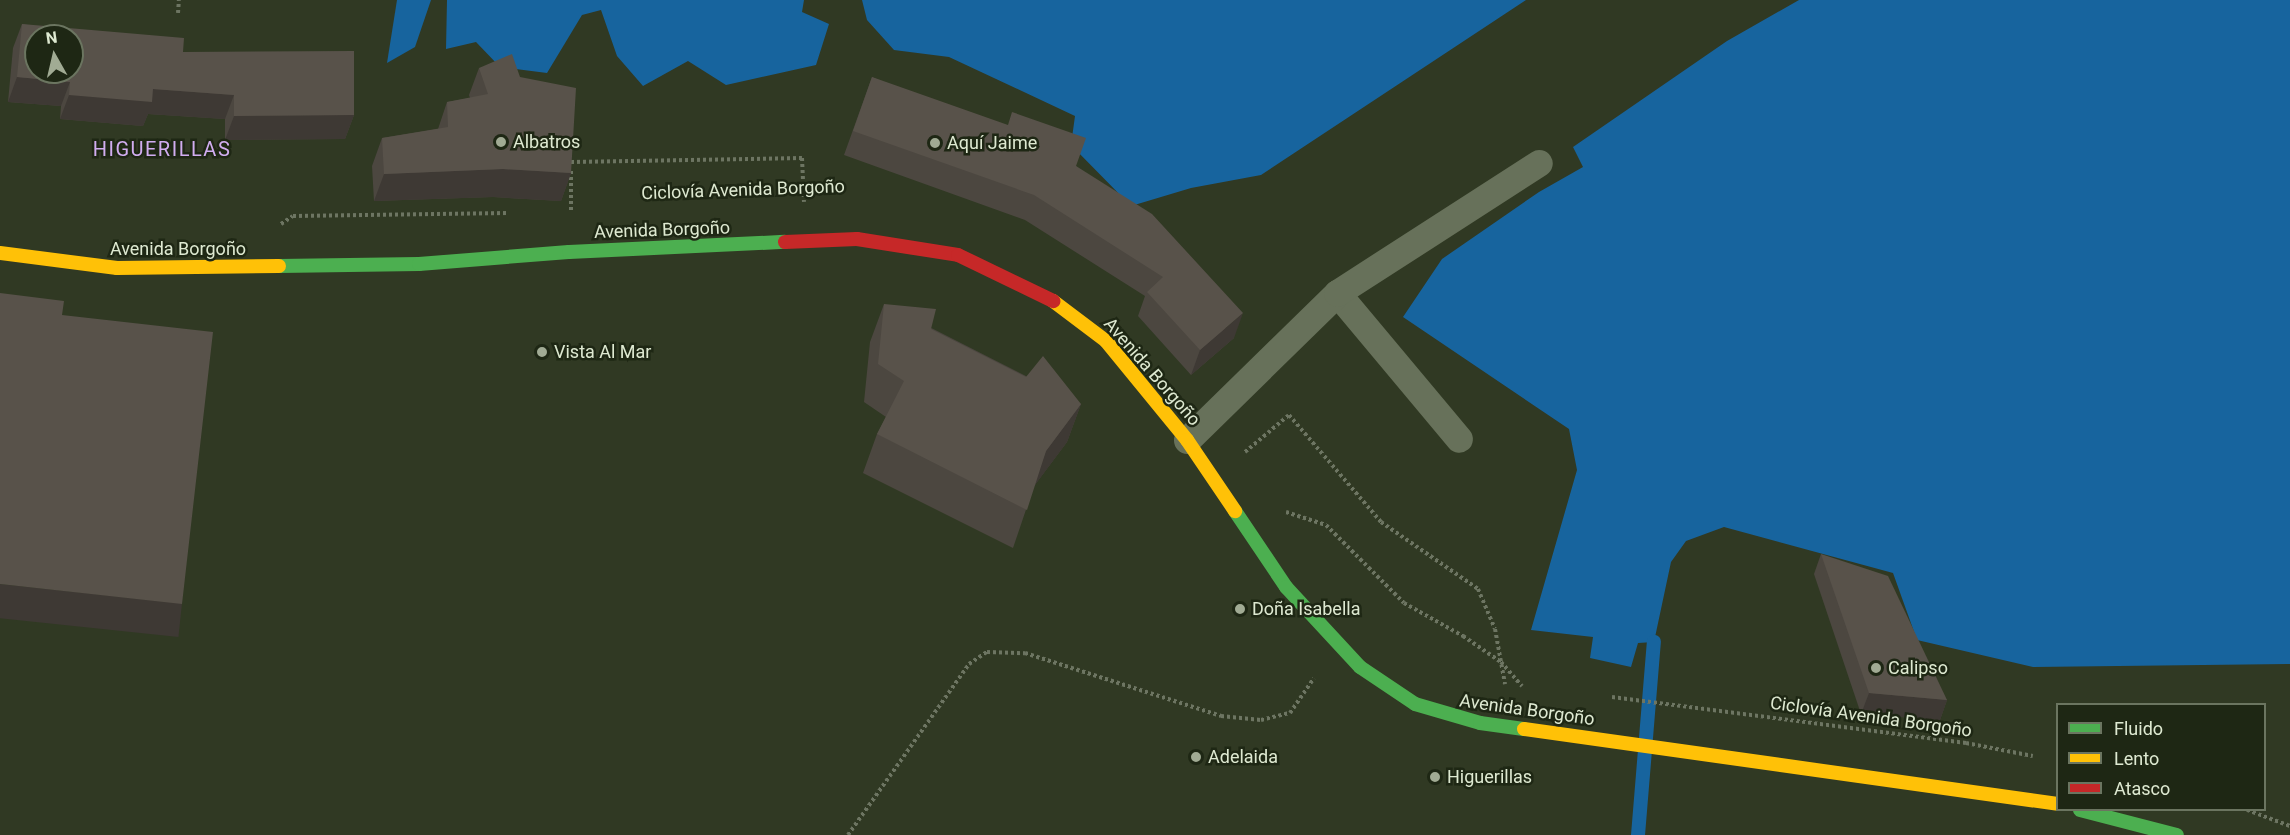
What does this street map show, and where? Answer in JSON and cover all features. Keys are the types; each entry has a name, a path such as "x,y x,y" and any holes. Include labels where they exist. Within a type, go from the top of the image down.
{"main road":[{"name":"Avenida Borgoño","path":"0,253 117,268 192,268 419,264 569,252 857,239 908,244 958,255 1015,278 1076,315 1106,341 1187,440 1286,587 1369,674 1415,704 1446,716 2056,804"},
{"path":"2084,811 2178,835"}],"lane":[{"path":"1187,440 1337,293 1539,163"},
{"path":"1337,293 1459,439"}],"path":[{"path":"178,0 178,13"},
{"path":"569,252 571,160 802,158 806,242"},
{"name":"Ciclovía Avenida Borgoño","path":"792,200 814,199"},
{"path":"559,211 583,210"},
{"path":"275,227 293,216 512,213"},
{"path":"1240,457 1289,415 1381,522 1478,589 1495,629 1513,726"},
{"path":"1279,510 1326,525 1404,603 1501,662 1524,688"},
{"path":"848,835 969,664 987,652 1025,653 1221,716 1261,720 1290,713 1337,643"},
{"name":"Ciclovía Avenida Borgoño","path":"1680,704 1966,743 2046,758"},
{"path":"2250,811 2290,826"}],"water":[{"path":"397,0 431,0 415,47 387,63"},
{"path":"447,0 804,0 802,12 829,24 816,65 726,85 688,61 643,86 617,56 601,10 582,15 547,73 500,67 476,42 446,49"},
{"path":"862,0 1526,0 1261,175 1191,188 1131,206 1071,145 1075,116 949,57 894,50 867,20"},
{"path":"1799,0 2290,0 2290,664 2033,667 1917,640 1893,573 1724,527 1686,541 1671,562 1654,642 1638,643 1631,667 1590,658 1593,637 1531,630 1577,470 1569,429 1403,317 1442,259 1539,192 1583,167 1573,147 1727,41"}],"building":[{"path":"22,24 24,24 24,78 17,77"},
{"path":"84,29 184,38 183,52 354,51 354,115 234,116 234,95 153,89 152,102 69,95 70,84 84,84"},
{"name":"Albatros","path":"512,54 520,77 576,88 571,173 503,169 384,174 382,138 448,127 447,102 488,94 479,68"},
{"path":"872,77 1008,125 1012,112 1086,138 1076,166 1152,214 1243,313 1200,350 1147,292 1163,277 1034,195 853,131"},
{"path":"0,293 64,301 62,315 213,332 182,604 0,584"},
{"path":"884,304 936,309 931,329 1026,377 1043,356 1081,404 1046,451 1027,510 877,434 904,381 878,364"},
{"path":"1821,554 1888,576 1947,700 1869,693"}],"waterway":[{"path":"1638,835 1654,642"}],"traffic: fast":[{"path":"279,266 419,264 569,252 785,242"},
{"path":"1235,511 1286,587 1360,667 1415,704 1480,723 1524,729"},
{"path":"2084,811 2177,835"}],"traffic: slow":[{"path":"0,253 117,268 279,266"},
{"path":"1053,301 1106,341 1187,440 1235,511"},
{"path":"1524,729 2056,804"}],"traffic: jam":[{"path":"785,242 857,239 958,255 1053,301"}],"place":[{"name":"Albatros","path":"501,142"},
{"name":"Aquí Jaime","path":"935,143"},
{"name":"Vista Al Mar","path":"542,352"},
{"name":"Doña Isabella","path":"1240,609"},
{"name":"Calipso","path":"1876,668"},
{"name":"Adelaida","path":"1196,757"},
{"name":"Higuerillas","path":"1435,777"}],"district":[{"name":"HIGUERILLAS","path":"162,149"}]}
